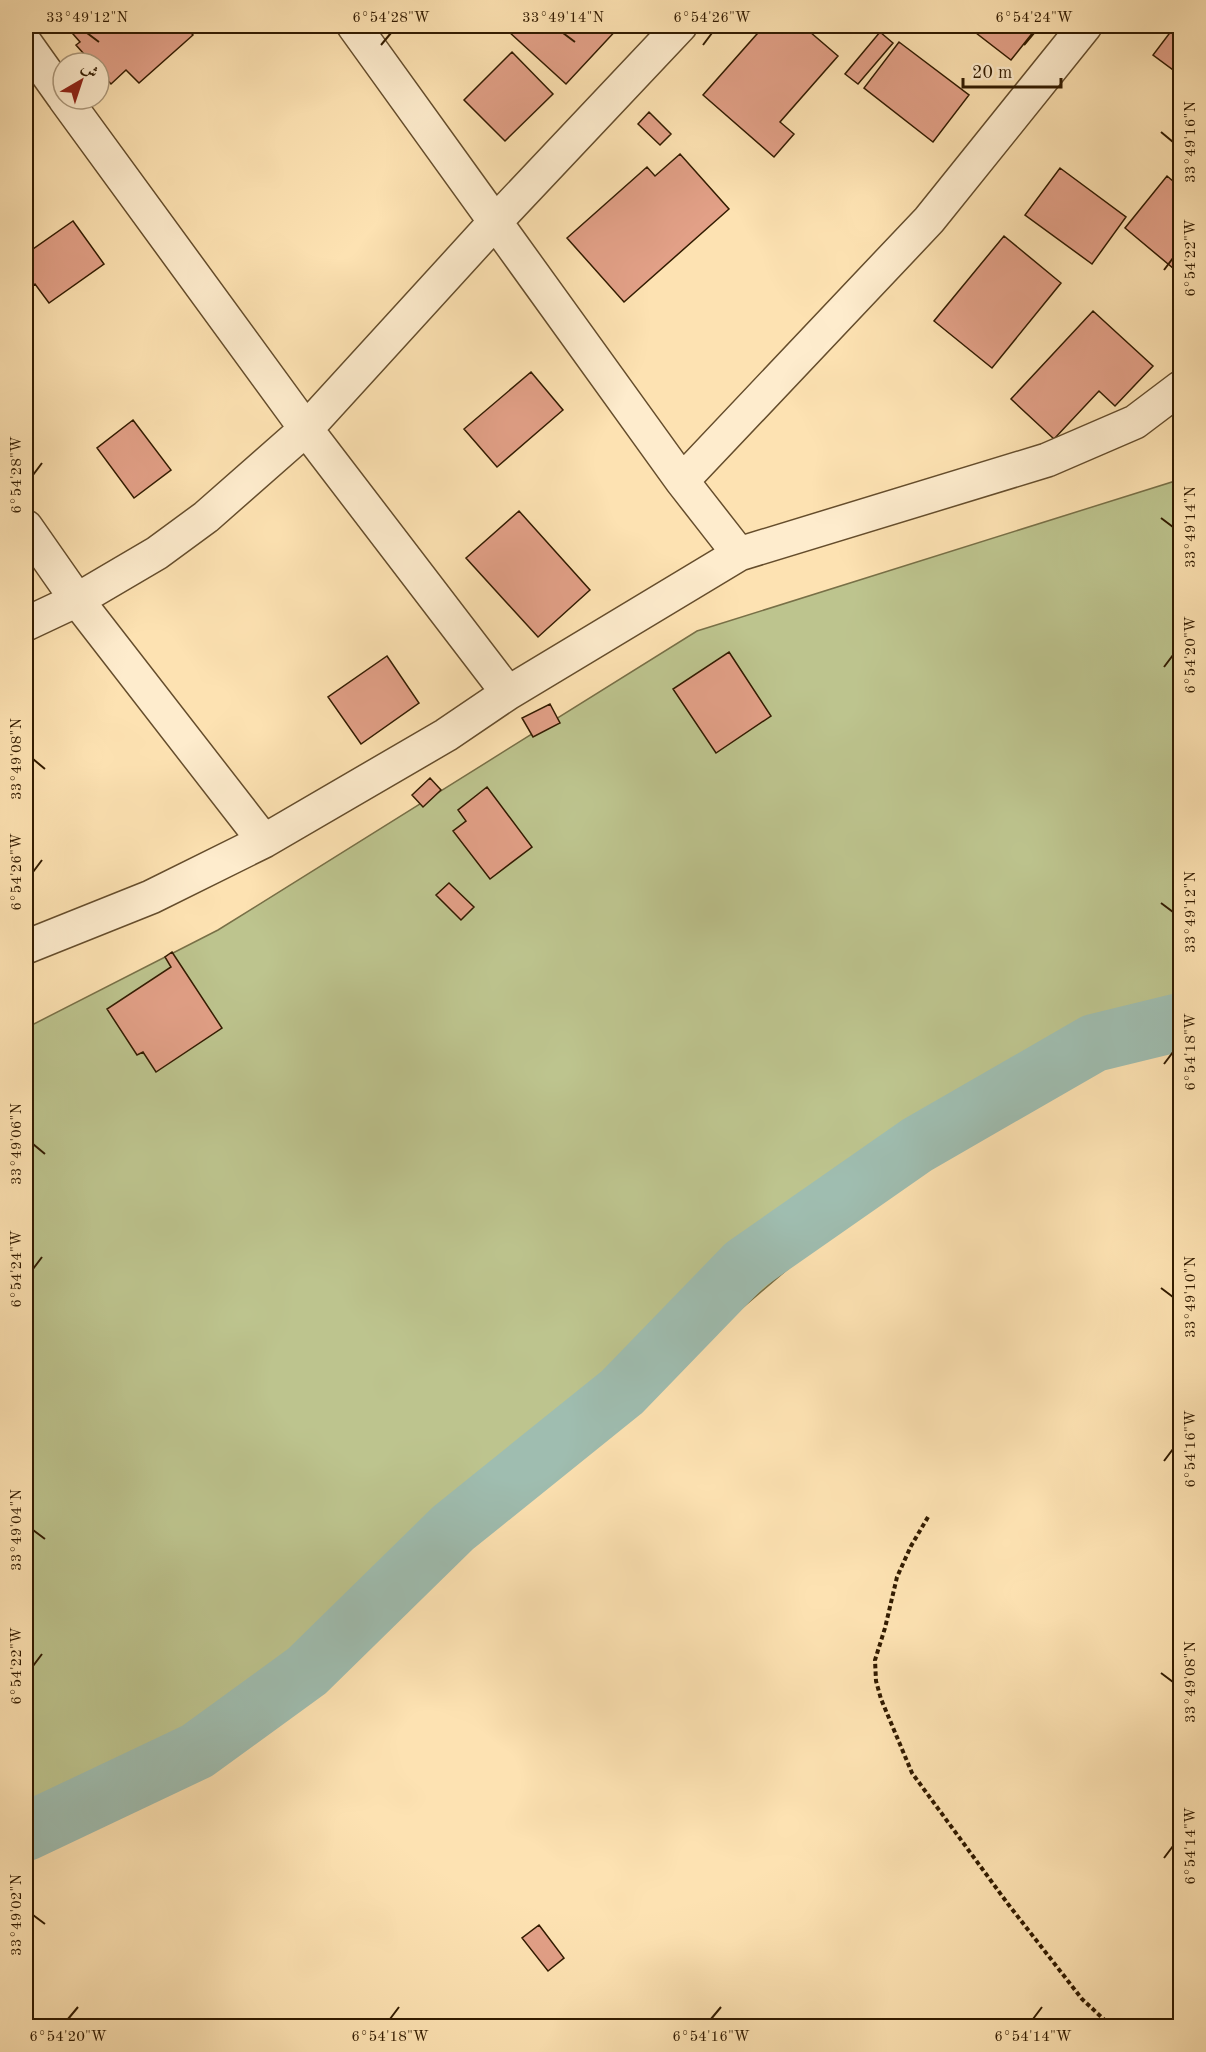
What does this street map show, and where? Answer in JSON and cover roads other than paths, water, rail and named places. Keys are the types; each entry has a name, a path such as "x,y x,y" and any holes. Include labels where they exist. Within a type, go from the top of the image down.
{"street":[{"path":"354,26 682,481 739,554"},
{"path":"26,624 77,600 157,553 206,517 306,429 495,222 680,26"},
{"path":"682,481 929,220 1085,26"},
{"path":"26,44 51,79"},
{"path":"74,111 306,429 508,693"},
{"path":"26,947 151,897 264,841 446,735 508,693 739,554 1047,460 1135,422 1180,388"},
{"path":"26,527 77,600 264,841"}],"waterway":[{"path":"26,1832 197,1751 307,1671 453,1528 622,1392 745,1265 917,1145 1094,1043 1180,1022"}]}
